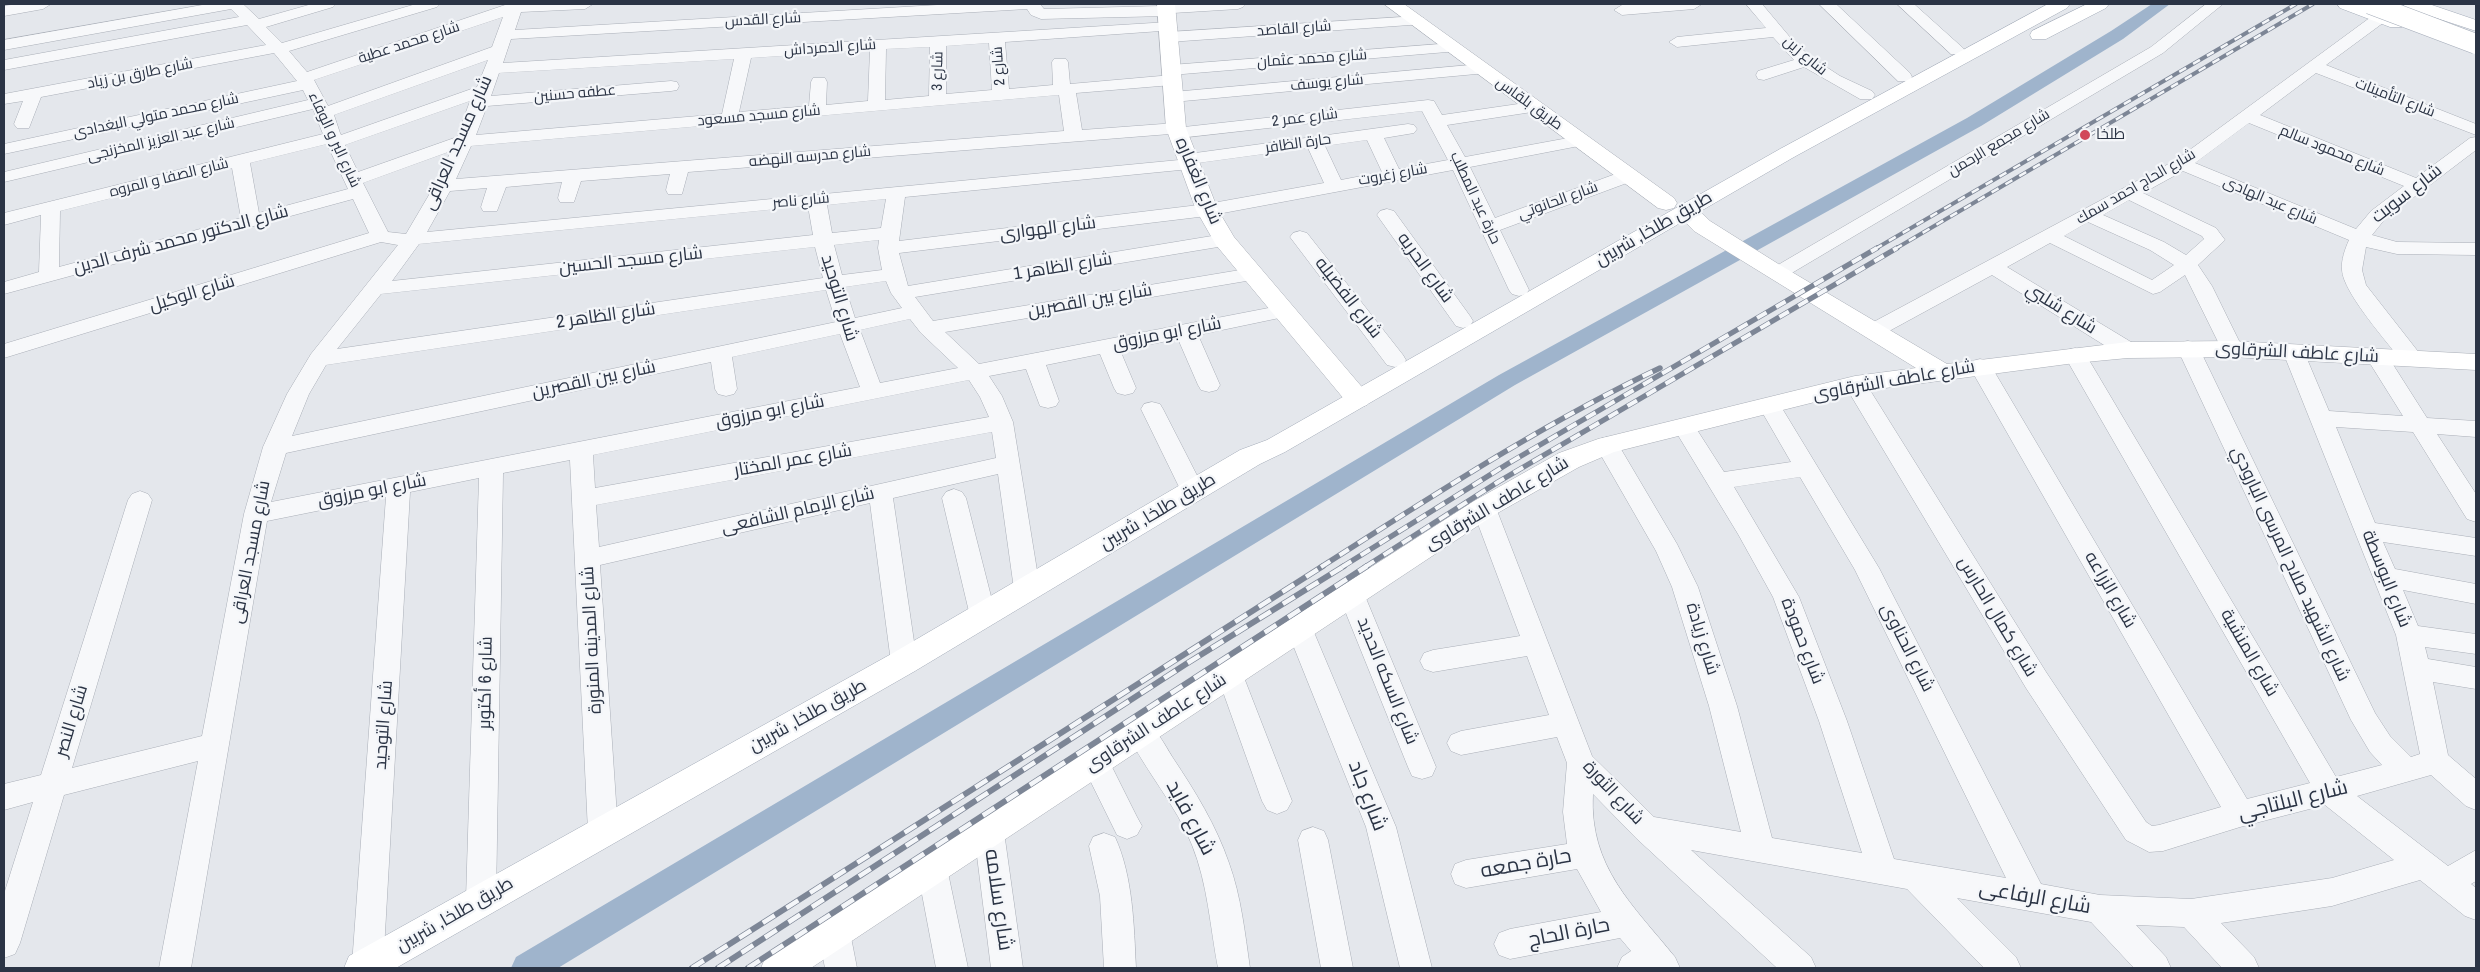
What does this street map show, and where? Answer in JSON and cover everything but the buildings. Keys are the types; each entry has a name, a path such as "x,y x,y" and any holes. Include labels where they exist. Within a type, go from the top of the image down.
{"main road":[{"name":"طريق بلقاس","path":"1393,4 1628,176 1673,212 1772,273"},
{"name":"طريق طلخا, شربين","path":"365,966 904,662 1250,457 1276,446 1353,393 1395,360 1519,290 1787,153 1904,77 1957,51 2042,4"},
{"name":"طريق طلخا, شربين","path":"1353,393 1673,212 1767,144 1861,104 2061,4"},
{"path":"1861,104 1944,81 2100,4"},
{"path":"2346,4 2376,10 2476,44"},
{"path":"2394,4 2476,34"},
{"path":"2412,4 2476,26"},
{"path":"2376,10 2427,35 2476,53"},
{"path":"2427,35 2423,29 2426,21 2455,19"},
{"name":"شارع الغفاره","path":"1169,43 1177,131 1208,210 1224,240 1353,393"},
{"path":"1767,144 1787,153"},
{"path":"1772,273 1873,331 1933,373"},
{"path":"1772,273 1933,373"},
{"name":"شارع عاطف الشرقاوى","path":"779,968 1300,630 1484,508 1569,460 1607,445 1684,428 1855,384 1980,366 2128,350 2232,348 2474,364"}],"street":[{"path":"4,11 43,4"},
{"path":"4,45 234,4"},
{"name":"شارع البر و الوفاء","path":"234,4 278,48 306,81 322,108 380,236"},
{"path":"4,66 252,22 328,4"},
{"name":"شارع طارق بن زياد","path":"4,100 278,48 432,4"},
{"name":"شارع محمد عطية","path":"306,81 516,6 585,4"},
{"name":"شارع القدس","path":"498,51 1029,4 1034,6 1037,12 1041,14 1169,43"},
{"path":"1169,43 1238,4"},
{"path":"1622,10 1694,4"},
{"name":"شارع زين","path":"1754,4 1776,32 1806,61 1836,81 1861,104"},
{"path":"1827,4 1904,77"},
{"path":"1905,4 1957,51"},
{"name":"شارع مجمع الرحمن","path":"1772,273 2158,50 2215,4"},
{"name":"شارع مسجد العراقى","path":"178,963 256,514 275,447 294,402 319,359 413,238 443,186 463,142 516,6"},
{"name":"شارع الحاج احمد سمك","path":"1873,331 2182,164 2315,66 2376,10"},
{"path":"1169,43 1426,27"},
{"path":"1677,42 1776,32"},
{"name":"شارع الدمرداش","path":"498,51 679,57 997,37 1169,43"},
{"name":"شارع 2","path":"997,37 1001,95"},
{"name":"شارع 3","path":"937,101 938,41"},
{"name":"شارع محمد عثمان","path":"1169,43 1454,48"},
{"name":"شارع يوسف","path":"1169,43 1481,69"},
{"name":"شارع مسجد مسعود","path":"356,186 463,142 1065,90 1169,43"},
{"path":"876,106 878,45"},
{"path":"805,67 807,49"},
{"path":"322,108 498,51"},
{"path":"728,118 744,53"},
{"path":"662,124 679,57"},
{"path":"1764,75 1806,61"},
{"path":"1060,62 1074,136"},
{"name":"شارع التأمينات","path":"2315,66 2476,130"},
{"path":"120,95 123,77"},
{"name":"شارع محمد متولي البغدادى","path":"4,148 306,81"},
{"path":"817,111 819,82"},
{"name":"عطفه حسنين","path":"335,140 480,97 672,86"},
{"path":"23,124 34,94"},
{"name":"شارع عمر 2","path":"1177,131 1422,104 1434,114 1532,107"},
{"name":"شارع عبد العزيز المخزنجى","path":"4,177 322,108"},
{"name":"حارة عبد المطلب","path":"1434,114 1519,290"},
{"name":"شارع محمود سالم","path":"2248,116 2417,186"},
{"name":"حارة الظافر","path":"1189,161 1408,129"},
{"name":"شارع مدرسه النهضه","path":"443,186 1074,136 1177,131"},
{"path":"1373,134 1393,175"},
{"name":"شارع الصفا و المروه","path":"4,219 240,160 335,140"},
{"name":"شارع زغروت","path":"1208,210 1579,141"},
{"path":"1314,142 1336,186"},
{"name":"شارع سويت","path":"2412,359 2356,286 2352,270 2354,252 2359,238 2378,215 2476,142"},
{"path":"240,160 250,222"},
{"name":"شارع ناصر","path":"413,238 817,200 1189,161"},
{"path":"718,185 722,164"},
{"name":"شارع عبد الهادى","path":"2182,164 2359,238 2397,248 2476,249"},
{"path":"675,190 680,168"},
{"path":"640,191 645,170"},
{"path":"567,198 573,176"},
{"name":"شارع الحانوتي","path":"1489,227 1628,176"},
{"path":"490,207 498,182"},
{"name":"شارع الدكتور محمد شرف الدين","path":"4,288 250,222 356,186"},
{"path":"896,192 889,241 897,283 914,312 928,328 975,372 991,396 1002,422 1027,589"},
{"path":"2050,236 2149,287 2156,287 2187,265 2213,242 2214,237 2212,234 2130,193"},
{"name":"شارع التوحيد","path":"817,200 822,240 832,283 846,326 874,392"},
{"path":"49,276 51,207"},
{"name":"شارع الهوارى","path":"889,241 1208,210"},
{"path":"2088,215 2170,254 2187,265 2196,277 2232,348"},
{"name":"شارع الحريه","path":"1387,216 1463,322"},
{"path":"380,236 388,240 413,238"},
{"name":"شارع الوكيل","path":"4,351 380,236"},
{"name":"شارع الفضيله","path":"1300,237 1395,360"},
{"name":"شارع مسجد الحسين","path":"373,288 822,240 889,241"},
{"name":"شارع الظاهر 1","path":"897,283 1224,240"},
{"name":"شارع شلبي","path":"1993,267 2128,350"},
{"name":"شارع بين القصرين","path":"928,328 1252,274"},
{"name":"شارع الظاهر 2","path":"319,359 832,283 897,283"},
{"name":"شارع ابو مرزوق","path":"256,514 1284,311"},
{"name":"شارع بين القصرين","path":"275,447 914,312"},
{"path":"1185,330 1209,384"},
{"path":"1107,346 1125,388"},
{"name":"شارع الشهيد صلاح المرسى البارودي","path":"2188,348 2365,720 2380,744 2406,772"},
{"name":"شارع البوسطة","path":"2294,352 2409,635 2435,761"},
{"path":"720,353 726,389"},
{"name":"شارع المنشية","path":"2076,355 2330,792 2476,906"},
{"path":"2377,357 2476,513"},
{"path":"1034,360 1048,401"},
{"name":"شارع الزراعه","path":"1980,366 2240,814"},
{"name":"شارع كمال الحارس","path":"1855,384 2036,680 2136,832 2144,838 2151,840"},
{"name":"شارع الحناوى","path":"1770,405 1866,568 2031,897"},
{"path":"1152,409 1193,491"},
{"path":"2321,418 2476,429"},
{"name":"شارع عمر المختار","path":"584,499 1002,422"},
{"name":"شارع حمودة","path":"1684,428 1748,529 1786,597 1833,721 1883,871"},
{"name":"شارع زيادة","path":"1607,445 1686,586 1722,706 1760,848"},
{"name":"شارع المدينه المنورة","path":"581,450 603,831"},
{"name":"شارع الإمام الشافعى","path":"588,558 1009,464"},
{"name":"شارع 6 أكتوبر","path":"482,899 491,468"},
{"path":"1718,481 1808,468"},
{"name":"شارع التوحيد","path":"365,966 399,485"},
{"path":"880,492 904,662"},
{"path":"954,498 983,616"},
{"name":"شارع النصر","path":"4,943 140,500"},
{"name":"شارع الثورة","path":"1484,508 1565,724 1582,763 1646,829 1800,968"},
{"path":"2366,530 2476,547"},
{"path":"2385,577 2476,594"},
{"name":"شارع السكه الحديد","path":"1352,596 1422,766"},
{"name":"شارع جاد","path":"1300,630 1381,827 1416,968"},
{"path":"2409,635 2476,644"},
{"path":"1433,661 1535,644"},
{"path":"2417,668 2476,678"},
{"path":"1230,675 1277,801"},
{"path":"1461,743 1565,724"},
{"name":"شارع فايد","path":"1140,733 1188,806 1204,836 1215,865 1234,968"},
{"path":"4,797 216,745"},
{"path":"2435,761 2476,797"},
{"name":"شارع البلتاجي","path":"2151,840 2240,814 2406,772 2435,761"},
{"path":"1095,762 1127,826"},
{"path":"1582,763 1578,803 1579,829 1586,854 1597,879 1627,922 1650,963"},
{"name":"شارع الرفاعى","path":"1646,829 2100,909 2191,914 2332,892 2424,865"},
{"name":"شارع سلامه","path":"988,832 1007,968"},
{"path":"1313,840 1337,968"},
{"path":"1104,846 1115,896 1120,968"},
{"name":"حارة جمعه","path":"1466,874 1586,854"},
{"path":"2447,883 2476,864"},
{"path":"932,868 952,968"},
{"path":"1916,877 2005,968"},
{"path":"2100,909 2146,966"},
{"path":"2191,914 2243,968"},
{"name":"حارة الحاج","path":"1510,944 1627,922"},
{"path":"834,932 841,968"}],"waterway":[{"path":"528,968 1507,380 1974,122 2117,35 2162,4"}],"railway":[{"path":"1875,249 2296,4"},
{"path":"1895,249 2313,4"},
{"path":"1342,567 1509,463 1877,248"},
{"path":"1365,567 1498,482 1897,248"},
{"path":"1321,567 1445,488 1530,437 1660,368"},
{"path":"692,968 1323,566"},
{"path":"718,968 1186,664 1344,566"},
{"path":"748,968 1367,566"}],"place":[{"name":"طلخا","path":"2085,135"}]}
